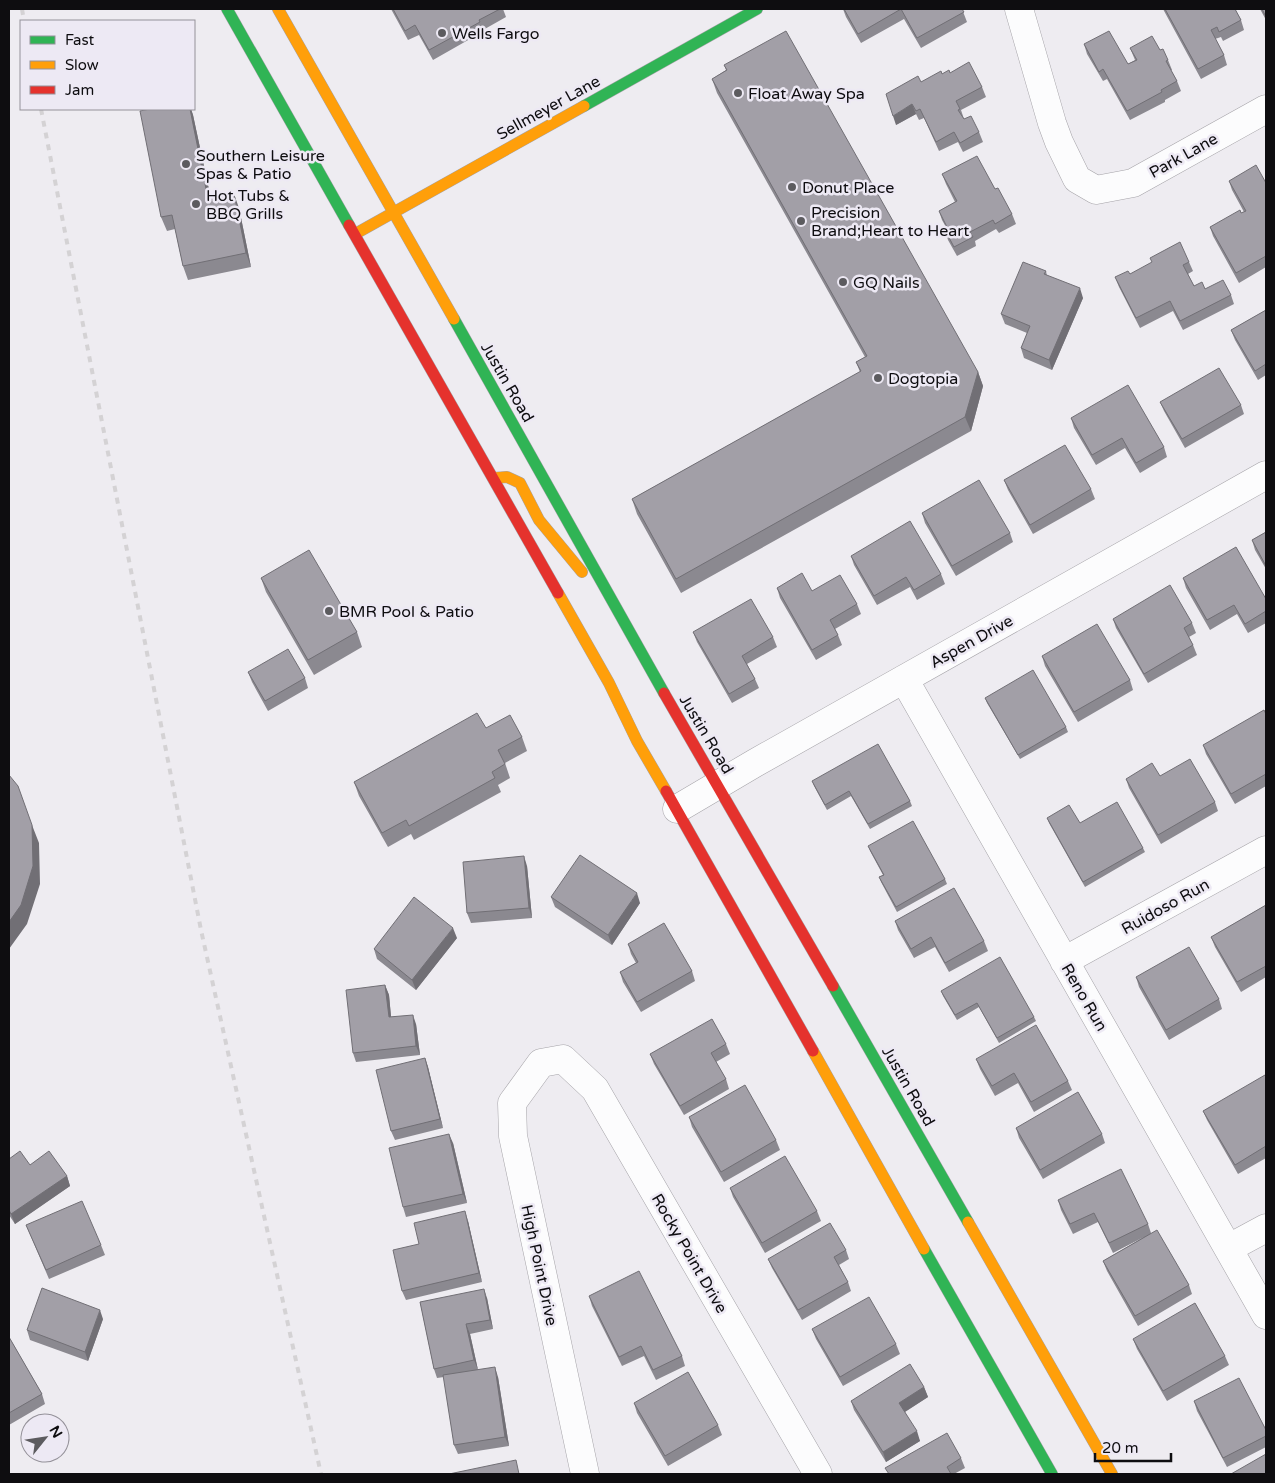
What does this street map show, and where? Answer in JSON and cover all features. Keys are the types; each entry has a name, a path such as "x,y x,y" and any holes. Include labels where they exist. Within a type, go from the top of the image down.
{"main road":[{"path":"227,9 494,478 609,683 637,741 1052,1474"},
{"name":"Justin Road","path":"278,9 684,729 718,785 1112,1474"},
{"name":"Sellmeyer Lane","path":"355,234 757,9"},
{"path":"494,478 507,478 520,483 539,520 567,556 618,612"}],"street":[{"name":"Park Lane","path":"1019,9 1059,142 1077,178 1096,190 1133,183 1266,109"},
{"name":"Aspen Drive","path":"677,809 1266,474"},
{"name":"Reno Run","path":"904,679 1266,1315"},
{"name":"Ruidoso Run","path":"1064,961 1266,850"},
{"name":"Rocky Point Drive","path":"542,1063 563,1059 595,1089 818,1474"},
{"name":"High Point Drive","path":"542,1063 512,1103 513,1136 584,1474"},
{"path":"1229,1248 1266,1228"}],"building":[{"name":"Wells Fargo","path":"393,9 500,9 429,50 415,25 405,31"},
{"path":"844,9 901,9 858,34"},
{"path":"901,9 962,9 964,12 917,38"},
{"path":"1165,9 1235,9 1241,20 1219,32 1217,27 1211,30 1224,55 1198,69"},
{"path":"1262,9 1266,9 1266,17"},
{"path":"786,31 978,372 965,417 676,579 632,499 861,371 856,362 867,356 712,79 727,70 724,65"},
{"path":"1109,31 1128,64 1137,60 1130,48 1152,36 1160,50 1163,49 1168,60 1166,61 1177,81 1161,90 1162,92 1127,111 1103,69 1099,72 1084,44"},
{"path":"969,62 982,87 956,101 960,109 958,110 964,119 971,116 979,132 960,143 954,132 936,142 920,109 916,111 912,104 893,116 886,94 918,76 921,82 941,71 942,74 949,70 950,73"},
{"path":"190,110 208,199 234,194 246,253 183,266 172,215 161,217 140,111"},
{"path":"977,156 995,189 998,188 1012,214 995,224 993,220 970,232 973,237 954,247 945,230 948,229 939,211 957,201 942,174"},
{"path":"1256,165 1266,183 1266,256 1236,273 1210,227 1240,210 1241,213 1246,211 1229,181"},
{"path":"1180,242 1189,262 1183,265 1194,286 1202,282 1205,289 1223,280 1231,295 1180,321 1170,301 1136,318 1115,277 1128,271 1130,274 1152,262 1150,258"},
{"path":"1023,262 1046,271 1044,274 1080,288 1049,360 1021,348 1030,326 1001,314"},
{"path":"1266,310 1266,364 1255,371 1231,330"},
{"path":"1219,368 1241,405 1182,439 1160,402"},
{"path":"1128,385 1164,447 1136,463 1122,438 1092,455 1071,418"},
{"path":"1065,445 1091,489 1030,525 1004,480"},
{"path":"979,480 1010,533 952,566 922,513"},
{"path":"910,521 941,574 914,590 906,577 874,596 851,556"},
{"path":"1266,532 1266,566 1252,540"},
{"path":"1236,547 1266,599 1266,611 1245,624 1234,605 1207,620 1183,578"},
{"path":"309,550 357,632 308,660 261,578"},
{"path":"802,573 812,591 840,575 857,604 830,620 838,635 812,650 777,588"},
{"path":"1170,585 1192,623 1184,628 1193,645 1144,674 1113,619"},
{"path":"751,599 773,637 742,656 755,679 729,694 693,632"},
{"path":"1097,624 1130,680 1074,712 1042,656"},
{"path":"288,649 305,678 265,701 248,672"},
{"path":"1033,670 1066,727 1018,755 985,698"},
{"path":"1264,710 1266,714 1266,774 1231,794 1203,745"},
{"path":"477,713 486,728 510,715 522,737 498,750 505,764 492,772 495,778 409,826 406,820 382,833 354,782"},
{"path":"878,744 910,801 868,824 849,791 825,805 812,781"},
{"path":"1190,759 1215,802 1158,835 1126,779 1152,763 1160,776"},
{"path":"9,775 18,786 32,825 33,866 21,905 9,922"},
{"path":"1117,802 1143,848 1083,882 1047,818 1069,805 1080,823"},
{"path":"913,821 945,879 896,907 879,877 884,875 868,846"},
{"path":"580,855 637,893 608,935 551,897"},
{"path":"524,856 529,908 467,913 463,862"},
{"path":"954,888 984,941 945,963 931,937 911,949 895,921"},
{"path":"414,897 453,928 412,980 374,949"},
{"path":"1266,905 1266,966 1237,982 1211,937"},
{"path":"664,923 692,971 637,1002 620,972 638,962 628,944"},
{"path":"1189,947 1219,999 1166,1030 1136,977"},
{"path":"1000,957 1034,1017 997,1038 977,1003 955,1015 941,991"},
{"path":"385,985 389,1017 413,1015 416,1046 353,1053 346,990"},
{"path":"712,1019 726,1044 711,1053 726,1079 680,1106 650,1054"},
{"path":"1036,1025 1068,1081 1031,1102 1014,1073 992,1086 976,1059"},
{"path":"425,1058 440,1119 391,1131 376,1070"},
{"path":"1265,1075 1266,1146 1235,1165 1203,1111"},
{"path":"745,1085 776,1140 721,1172 689,1117"},
{"path":"1078,1092 1102,1134 1040,1170 1016,1128"},
{"path":"449,1134 463,1194 403,1207 389,1148"},
{"path":"20,1151 30,1165 49,1151 67,1176 11,1214 9,1210 9,1159"},
{"path":"785,1156 817,1211 762,1243 730,1188"},
{"path":"1121,1169 1148,1224 1109,1243 1094,1213 1070,1224 1058,1200"},
{"path":"82,1201 101,1245 46,1270 26,1225"},
{"path":"465,1211 479,1273 402,1291 393,1250 419,1244 414,1223"},
{"path":"830,1223 846,1250 834,1257 848,1282 798,1310 768,1259"},
{"path":"1157,1230 1189,1285 1135,1316 1103,1261"},
{"path":"639,1271 682,1356 653,1370 641,1346 619,1357 589,1296"},
{"path":"42,1288 100,1310 85,1352 27,1330"},
{"path":"484,1289 490,1320 466,1324 474,1360 434,1369 420,1302"},
{"path":"869,1297 896,1344 840,1377 812,1329"},
{"path":"1195,1303 1225,1356 1163,1391 1133,1339"},
{"path":"9,1337 42,1394 9,1413"},
{"path":"910,1364 924,1387 899,1403 917,1431 883,1452 851,1401"},
{"path":"495,1367 505,1437 454,1445 443,1375"},
{"path":"688,1372 718,1425 665,1456 634,1403"},
{"path":"1239,1378 1266,1430 1266,1436 1223,1458 1194,1401"},
{"path":"947,1433 961,1458 947,1467 951,1474 889,1474 885,1468"},
{"path":"1266,1454 1266,1474 1231,1474"},
{"path":"516,1460 519,1474 449,1474"}],"railway":[{"path":"22,9 24,20"},
{"path":"41,110 201,930 321,1474"}],"traffic: fast":[{"path":"227,9 349,225"},
{"path":"584,106 757,9"},
{"path":"454,319 664,693"},
{"path":"833,986 968,1222"},
{"path":"924,1249 1052,1474"}],"traffic: slow":[{"path":"278,9 454,319"},
{"path":"355,234 584,106"},
{"path":"494,478 507,477 520,483 539,520 582,572"},
{"path":"558,593 609,683 637,741 666,791"},
{"path":"813,1051 924,1249"},
{"path":"968,1222 1112,1474"}],"traffic: jam":[{"path":"349,225 558,593"},
{"path":"664,693 833,986"},
{"path":"666,791 813,1051"}],"place":[{"name":"Wells Fargo","path":"442,33"},
{"name":"Float Away Spa","path":"738,93"},
{"name":"Southern Leisure Spas & Patio","path":"186,164"},
{"name":"Donut Place","path":"792,187"},
{"name":"Hot Tubs & BBQ Grills","path":"196,204"},
{"name":"Precision Brand;Heart to Heart","path":"801,221"},
{"name":"GQ Nails","path":"843,282"},
{"name":"Dogtopia","path":"878,378"},
{"name":"BMR Pool & Patio","path":"329,611"}]}
